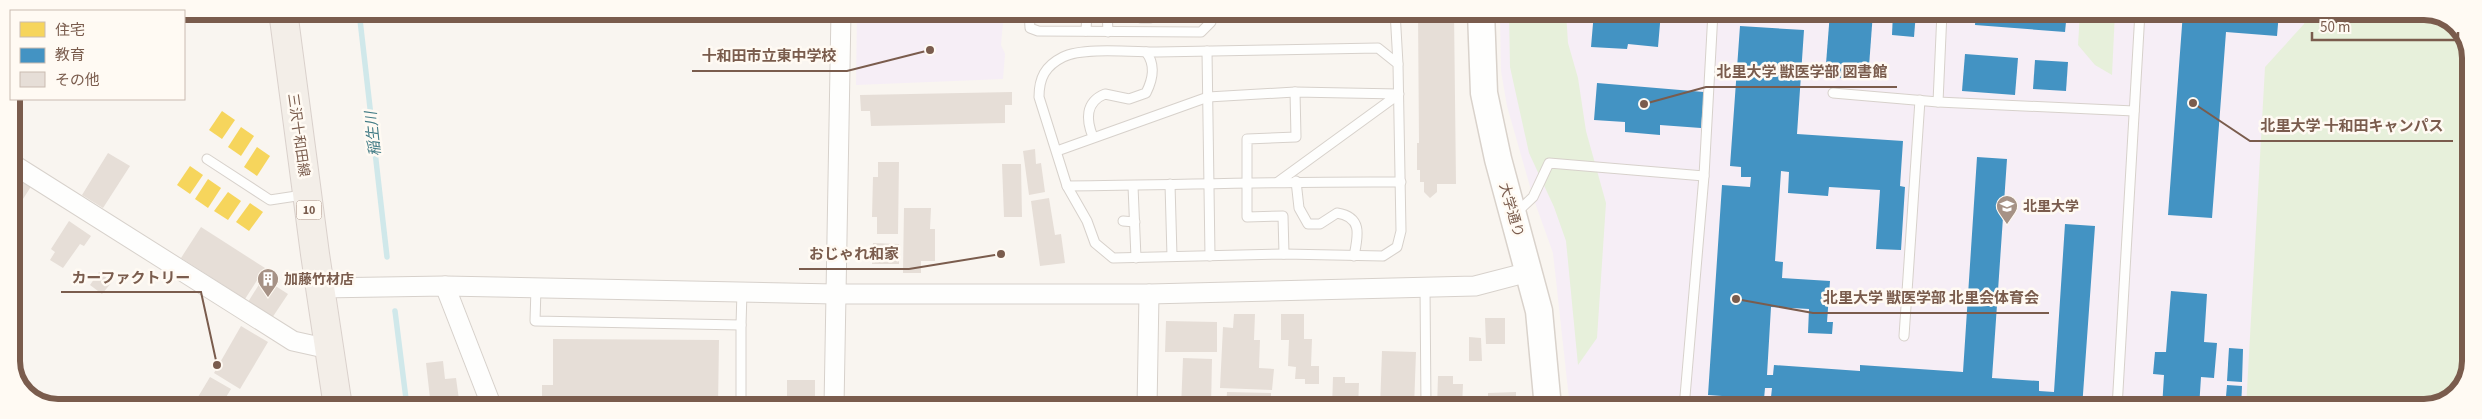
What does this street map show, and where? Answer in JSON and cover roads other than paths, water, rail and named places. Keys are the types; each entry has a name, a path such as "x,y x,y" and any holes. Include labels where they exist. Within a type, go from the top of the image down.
{"main road":[{"name":"三沢十和田線","path":"284,20 337,399"}],"street":[{"path":"834,399 841,20"},
{"name":"大学通り","path":"1482,20 1484,93 1498,159 1539,311 1547,399"},
{"path":"20,169 293,341 329,349"},
{"path":"320,288 445,286 835,294 1149,294 1475,286 1529,272"},
{"path":"445,286 489,399"},
{"path":"1147,399 1149,294"}],"lane":[{"path":"1030,20 1030,28 1038,31 1086,32 1201,32 1211,20"},
{"path":"1086,32 1087,20"},
{"path":"1107,20 1108,32"},
{"path":"1395,20 1398,64 1399,94 1401,231 1397,247 1383,256 1284,254 1113,258 1095,243 1087,221 1067,186 1039,97 1039,81 1049,67 1064,56 1102,50 1146,52 1378,48 1398,64"},
{"path":"1685,399 1704,176 1713,20"},
{"path":"1938,102 1942,20"},
{"path":"2118,399 2140,20"},
{"path":"1207,51 1210,256"},
{"path":"1093,137 1088,124 1088,113 1093,102 1105,94 1129,99 1146,93 1153,74 1150,58 1146,52"},
{"path":"1057,151 1208,97 1295,92 1399,94"},
{"path":"1284,254 1284,216 1247,217 1247,138 1296,137 1295,92"},
{"path":"1833,93 1938,102 2134,111"},
{"path":"1278,182 1399,94"},
{"path":"1904,336 1920,100"},
{"path":"207,159 270,200 307,194"},
{"path":"1514,215 1533,196 1549,163 1704,176"},
{"path":"1067,186 1209,185 1296,181 1401,182"},
{"path":"1296,181 1299,208 1302,218 1308,224 1320,224 1337,213 1346,214 1355,221 1358,234 1354,256"},
{"path":"1170,184 1172,256"},
{"path":"1133,186 1136,258"},
{"path":"1123,221 1135,222"},
{"path":"1160,221 1171,221"},
{"path":"1425,287 1426,399"},
{"path":"536,288 535,321 741,325"},
{"path":"741,399 742,292"}],"waterway":[{"name":"稲生川","path":"360,20 387,257"},
{"name":"稲生川","path":"395,311 406,399"}],"place":[{"name":"十和田市立東中学校","path":"930,50"},
{"name":"北里大学 十和田キャンパス","path":"2193,103"},
{"name":"北里大学 獣医学部 図書館","path":"1644,104"},
{"name":"北里大学","path":"2007,225"},
{"name":"おじゃれ和家","path":"1001,254"},
{"name":"加藤竹材店","path":"268,298"},
{"name":"北里大学 獣医学部 北里会体育会","path":"1736,299"},
{"name":"カーファクトリー","path":"217,365"}]}
